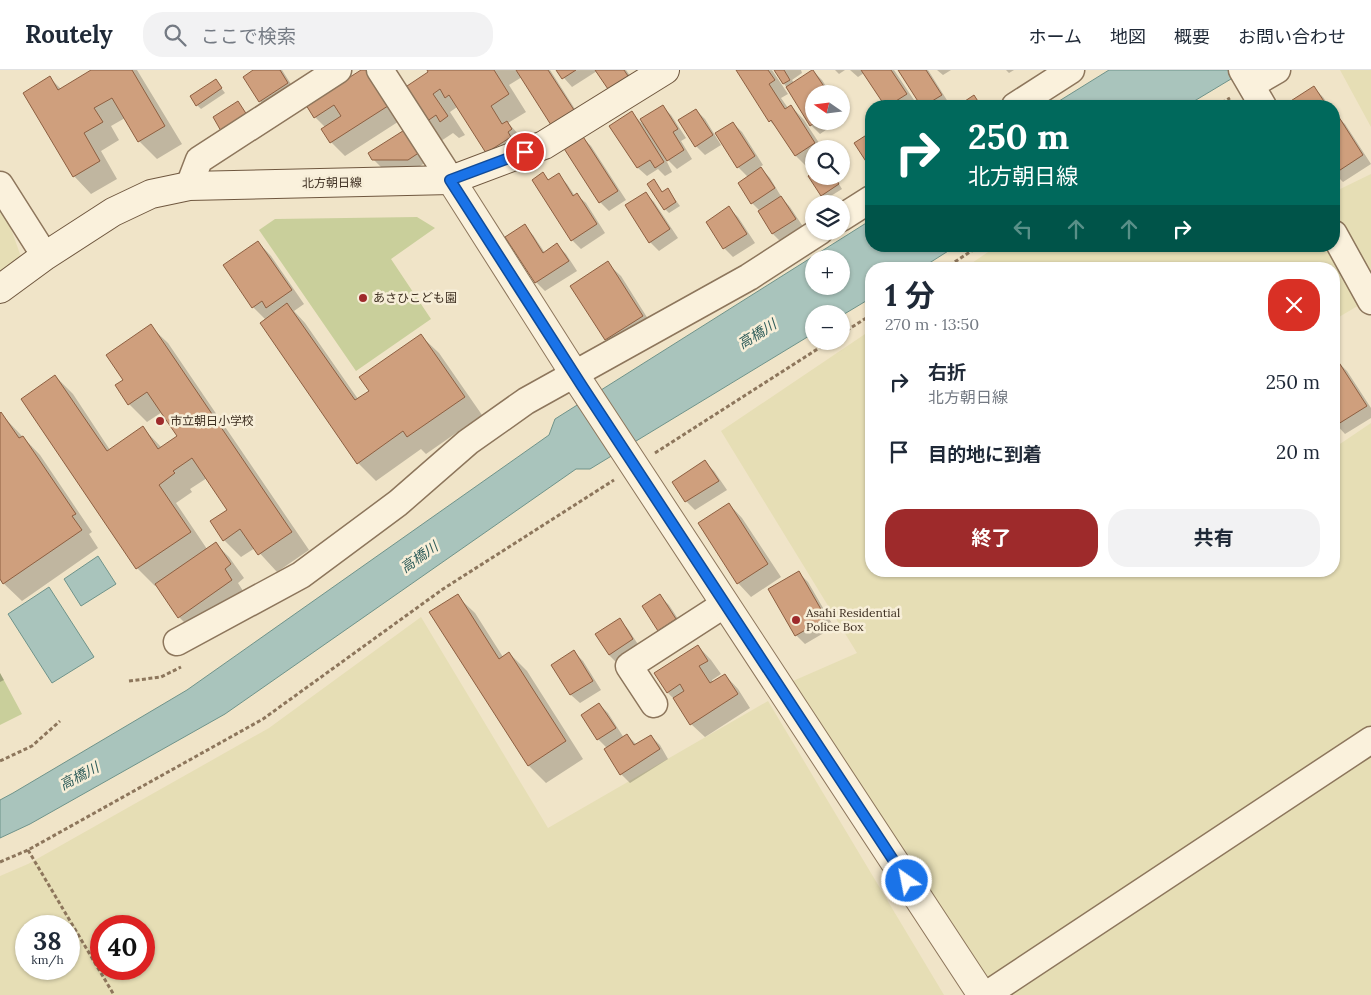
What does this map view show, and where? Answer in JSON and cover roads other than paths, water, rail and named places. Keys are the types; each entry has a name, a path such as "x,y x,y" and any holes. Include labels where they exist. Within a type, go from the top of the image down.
{"street":[{"path":"189,186 199,160 338,70"},
{"path":"380,70 631,462 982,995"},
{"name":"北方朝日線","path":"0,288 113,212 152,194 189,186 450,180 544,145 665,70"},
{"path":"1024,100 1071,70"},
{"path":"1250,84 1277,70"},
{"path":"0,185 45,256"},
{"path":"850,212 865,203"},
{"path":"177,642 302,575 398,503 468,442 526,401 578,380 749,277 806,240"},
{"path":"1340,245 1371,302"},
{"path":"654,704 630,666 725,604"},
{"path":"986,995 1371,740"}],"water":[{"path":"1109,70 1246,70 1196,100 1061,100"},
{"name":"高橋川","path":"865,224 865,252 947,252 931,262 865,262 865,302 850,311 850,305 805,305 805,338 590,469 576,469 225,714 30,824 0,838 0,800 187,690 549,435 555,419 805,262 805,295 850,295 850,250 823,250 839,240 850,240 850,233"},
{"path":"98,556 116,584 81,606 64,579"},
{"path":"49,587 94,657 52,683 8,614"}],"place":[{"name":"あさひこども園","path":"363,298"},
{"name":"市立朝日小学校","path":"160,421"},
{"name":"Asahi Residential Police Box","path":"796,620"}]}
